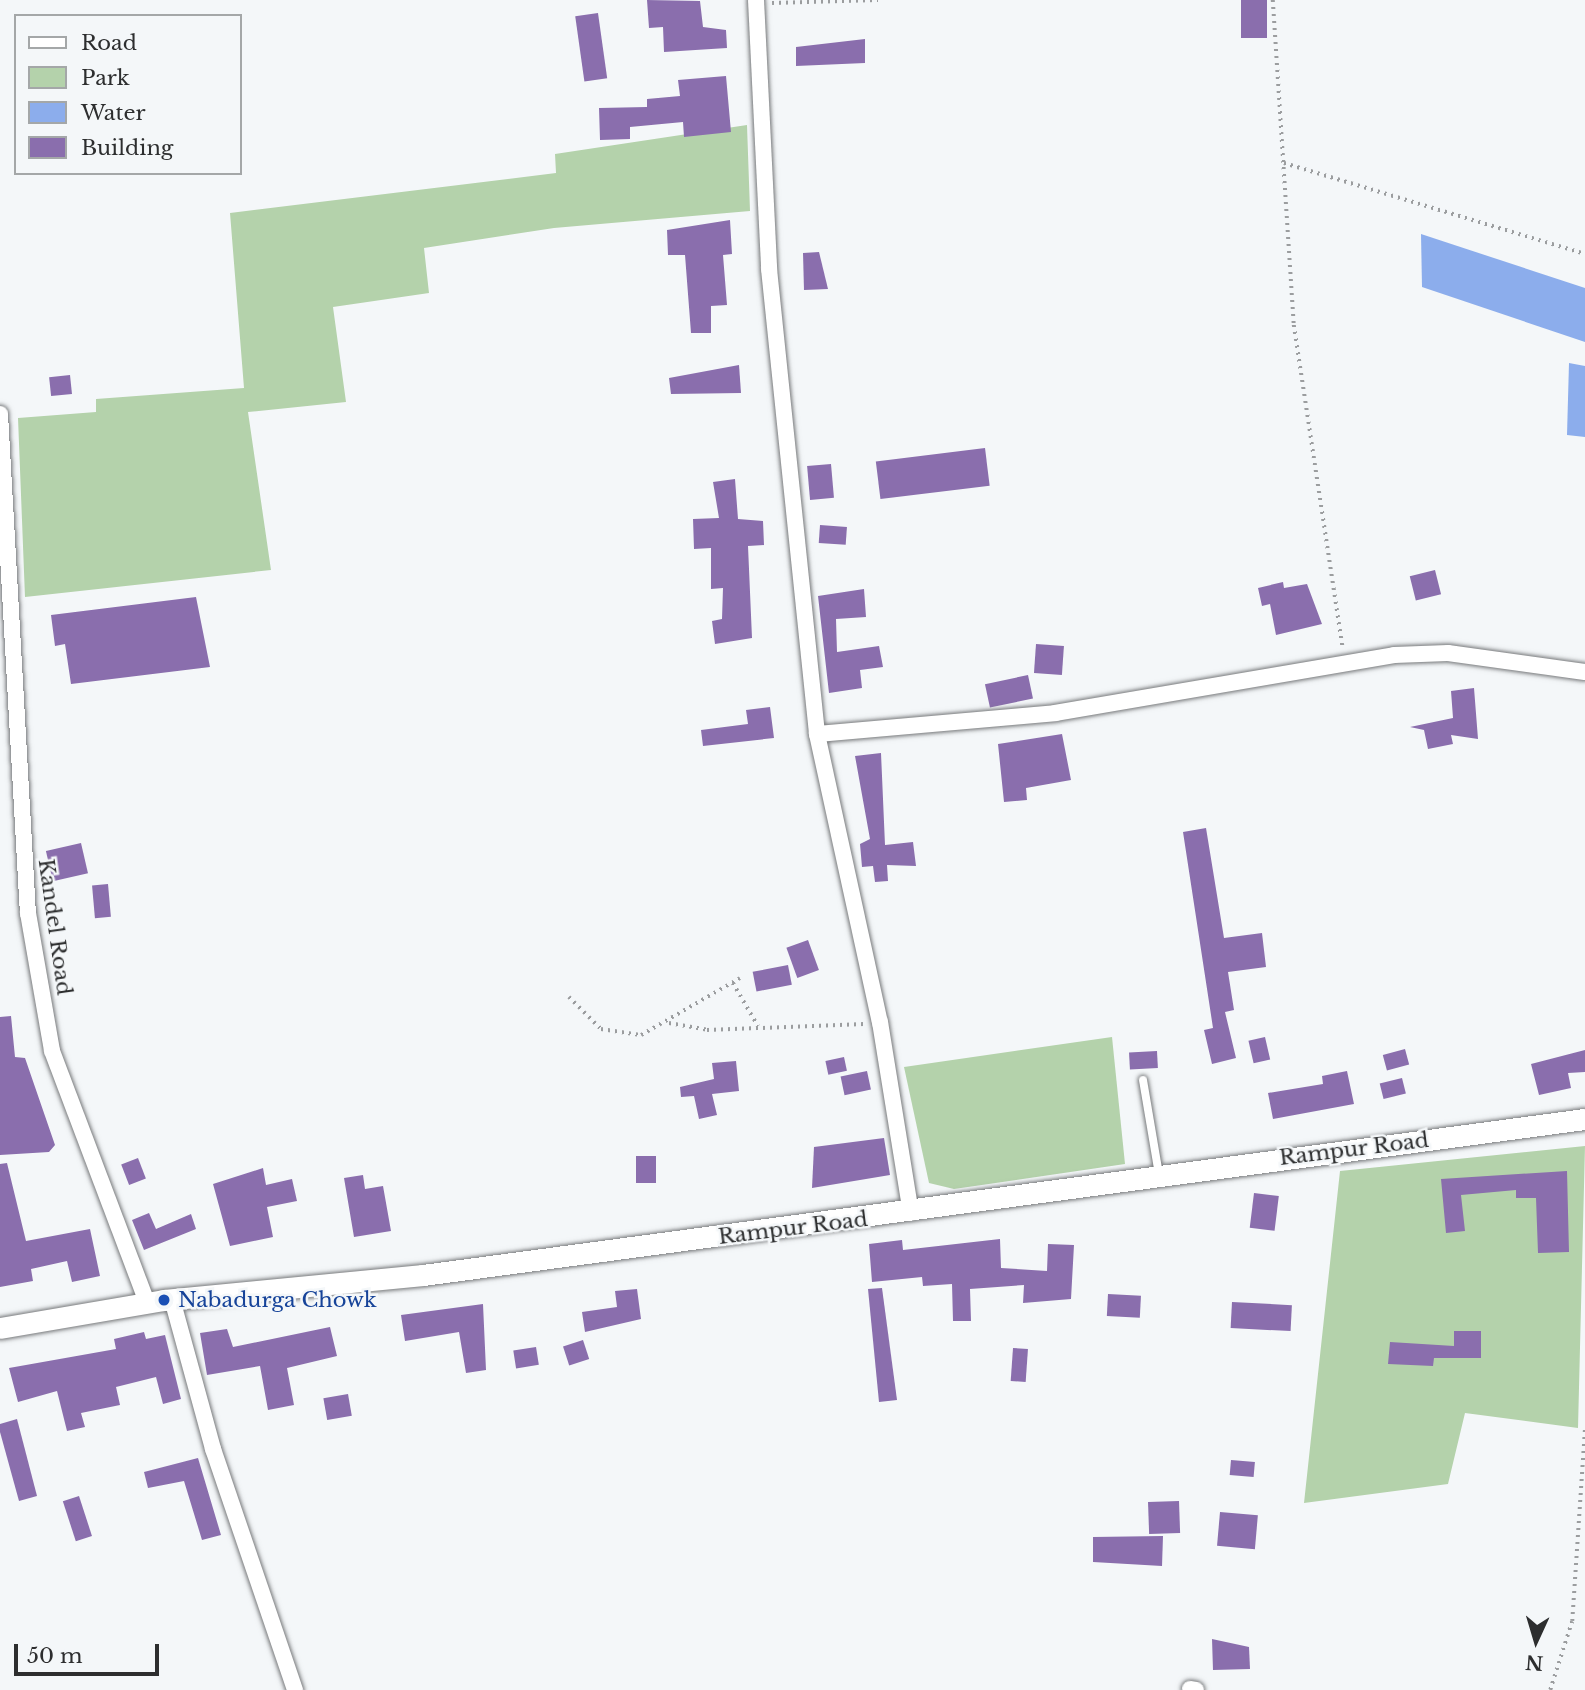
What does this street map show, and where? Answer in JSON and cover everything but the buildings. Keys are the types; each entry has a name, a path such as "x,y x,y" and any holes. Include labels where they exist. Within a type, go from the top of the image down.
{"main road":[{"name":"Rampur Road","path":"0,1328 148,1302 423,1275 911,1213 1158,1175 1585,1119"}],"street":[{"path":"756,2 769,268 817,734 880,1022 911,1213"},
{"name":"Kandel Road","path":"0,414 28,914 52,1051 148,1302"},
{"path":"817,734 1055,713 1346,664 1448,653 1585,672"},
{"path":"172,1299 213,1449 295,1690"},
{"path":"1190,1689 1196,1690"}],"lane":[{"path":"1143,1080 1158,1175"}],"path":[{"path":"756,2 878,0"},
{"path":"1273,0 1294,324 1346,664"},
{"path":"1284,163 1585,254"},
{"path":"569,997 601,1029 641,1035 669,1023 740,978"},
{"path":"733,983 758,1026"},
{"path":"669,1023 707,1030 808,1022 819,1030 880,1022"},
{"path":"1550,1690 1572,1621 1585,1427"}],"green space":[{"path":"747,125 750,211 554,228 424,248 429,293 333,307 346,402 248,412 271,570 25,597 18,418 96,412 96,399 244,388 230,213 556,173 555,154"},
{"path":"1112,1037 1125,1164 954,1189 929,1183 904,1067"},
{"path":"1585,1146 1578,1428 1465,1413 1448,1484 1304,1503 1340,1171"}],"water":[{"path":"1421,234 1585,288 1585,342 1422,287"},
{"path":"1569,363 1585,366 1585,437 1567,435"}],"place":[{"name":"Nabadurga Chowk","path":"164,1300"}]}
